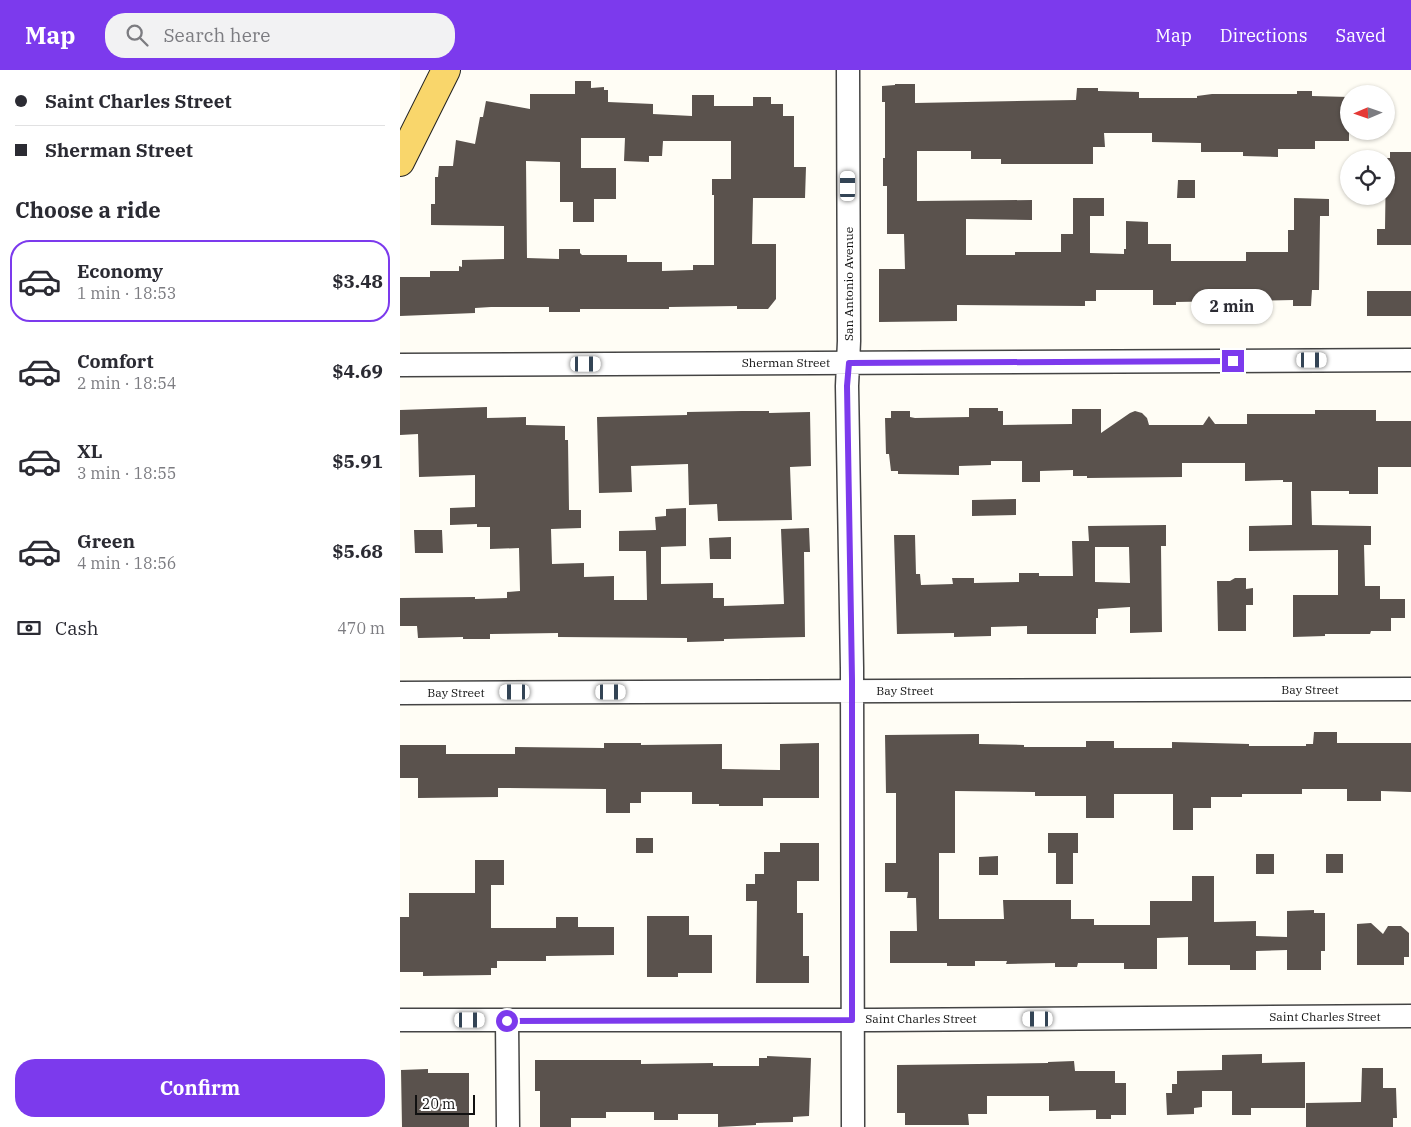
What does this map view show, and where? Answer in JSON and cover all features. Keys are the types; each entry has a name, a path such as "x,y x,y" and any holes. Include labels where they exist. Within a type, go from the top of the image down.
{"main road":[{"path":"400,162 446,70"}],"street":[{"name":"San Antonio Avenue","path":"848,70 849,363 847,386 852,691 853,1127"},
{"name":"Sherman Street","path":"400,365 1411,360"},
{"name":"Bay Street","path":"400,693 1411,689"},
{"name":"Saint Charles Street","path":"400,1020 852,1020 1411,1016"},
{"path":"507,1021 508,1127"}],"building":[{"path":"575,81 591,81 591,88 604,87 604,90 608,90 608,102 653,104 653,114 692,116 692,95 714,95 714,106 753,106 753,97 771,97 771,104 783,104 783,116 794,116 794,167 806,167 805,198 753,198 752,244 776,244 776,299 768,309 737,309 737,306 669,307 669,309 580,309 580,312 549,312 549,307 491,307 475,308 475,313 400,316 400,277 430,277 430,271 459,271 459,266 462,267 462,260 504,259 504,226 431,225 431,204 435,204 435,177 438,177 439,166 453,166 456,140 475,144 480,117 483,117 486,101 530,109 530,94 575,94","holes":["581,138 625,138 624,161 649,162 649,156 662,156 663,141 731,141 731,179 712,179 712,195 714,195 714,265 693,265 693,270 662,271 662,262 627,262 627,255 582,255 580,249 559,249 559,259 527,258 526,161 560,162 560,202 573,202 573,222 594,222 594,199 616,199 616,168 581,168"]},
{"path":"915,84 915,103 1076,100 1077,88 1098,88 1098,91 1139,92 1139,98 1197,98 1197,96 1212,94 1297,94 1297,91 1312,91 1312,96 1340,97 1340,140 1349,141 1315,141 1315,149 1278,149 1278,157 1243,156 1243,152 1201,152 1201,143 1152,142 1152,133 1104,133 1105,147 1093,147 1093,164 1001,164 1001,159 971,159 971,151 917,151 917,201 1032,200 1032,220 966,219 966,255 1015,255 1015,252 1061,252 1061,234 1073,234 1073,198 1104,198 1104,216 1090,216 1090,253 1124,254 1124,249 1126,249 1126,221 1148,222 1148,244 1171,244 1171,261 1246,261 1246,252 1288,252 1288,230 1294,230 1294,198 1329,199 1329,216 1320,216 1319,290 1312,290 1311,306 1293,306 1293,300 1176,302 1176,305 1153,305 1153,290 1096,290 1096,301 1085,301 1085,306 957,305 957,321 879,322 879,269 905,269 904,234 887,234 887,186 883,186 885,102 882,102 882,86"},
{"path":"1395,152 1411,152 1411,245 1377,245 1377,229 1385,229 1385,205 1395,205"},
{"path":"1178,180 1195,180 1195,198 1177,198"},
{"path":"1367,291 1411,291 1411,316 1367,316"},
{"path":"487,407 487,418 526,417 526,425 565,426 565,440 568,440 569,510 581,510 581,528 551,529 552,564 584,563 584,577 614,576 614,600 647,600 646,551 619,551 619,531 656,530 655,517 666,516 666,509 686,508 686,546 661,547 661,584 713,583 713,598 724,598 724,606 784,604 781,529 809,528 810,552 804,552 805,637 687,642 687,638 558,637 558,633 490,634 490,639 463,639 463,637 418,638 417,626 400,626 400,598 507,598 507,592 520,591 519,548 490,549 490,527 477,527 477,524 450,525 450,508 475,507 475,475 419,477 418,434 400,435 400,410"},
{"path":"969,408 998,408 998,411 1003,411 1003,425 1072,424 1072,409 1101,409 1101,433 1135,411 1142,413 1147,418 1149,425 1203,425 1209,416 1215,424 1247,424 1247,414 1315,414 1315,410 1376,410 1376,421 1411,421 1411,467 1378,467 1378,494 1349,494 1349,491 1311,491 1312,525 1371,526 1371,545 1364,545 1365,586 1380,586 1380,599 1405,599 1405,618 1391,618 1391,631 1371,631 1370,634 1325,634 1325,636 1293,637 1293,595 1338,595 1338,550 1249,551 1249,526 1292,525 1292,482 1283,482 1283,480 1245,481 1245,463 1182,463 1182,477 1087,478 1087,476 1073,476 1073,470 1040,471 1040,482 1022,482 1022,461 991,461 991,465 959,466 959,475 898,474 898,471 891,471 889,454 886,454 885,418 891,418 891,411 910,411 910,417 915,418 969,417"},
{"path":"769,411 769,413 810,412 811,466 790,467 792,520 718,521 717,504 689,505 688,464 631,466 632,492 599,493 597,417 687,415 687,412"},
{"path":"1016,499 1016,515 972,516 972,500"},
{"path":"1166,525 1166,546 1161,546 1162,632 1130,633 1130,607 1098,609 1096,634 1027,634 1027,626 991,627 991,636 954,637 954,633 897,634 894,535 915,535 916,574 920,574 921,585 953,584 952,578 974,578 974,583 1019,582 1019,573 1039,573 1039,576 1073,576 1072,541 1089,541 1088,526","holes":["1095,547 1129,547 1130,583 1095,582"]},
{"path":"414,530 442,530 443,553 415,553"},
{"path":"731,537 731,559 710,559 709,538"},
{"path":"1235,578 1246,578 1246,589 1253,588 1253,605 1246,605 1246,631 1218,631 1217,581 1230,581"},
{"path":"1314,732 1337,732 1337,743 1411,743 1411,792 1381,791 1381,801 1347,801 1347,789 1302,789 1302,794 1242,794 1242,797 1211,797 1211,808 1193,808 1193,830 1173,830 1173,794 1114,794 1114,818 1086,818 1086,796 1035,796 1035,792 955,791 955,853 939,853 939,919 1004,919 1003,900 1071,900 1071,919 1094,919 1094,925 1150,925 1150,901 1192,901 1192,876 1214,876 1214,922 1256,921 1256,936 1287,937 1287,911 1314,910 1314,913 1325,913 1325,951 1321,951 1321,970 1287,970 1287,950 1256,951 1256,970 1230,970 1230,965 1188,965 1188,937 1157,938 1157,969 1124,969 1124,963 1078,963 1077,967 1055,967 1055,963 1006,964 1007,961 975,961 975,966 947,966 947,963 890,963 890,931 917,931 916,898 907,898 908,892 885,892 885,863 896,863 896,793 886,793 885,735 979,734 979,744 1024,745 1024,747 1086,747 1086,741 1114,741 1114,748 1172,748 1172,742 1249,744 1249,746 1306,746 1306,744 1313,744"},
{"path":"604,743 641,743 641,745 722,744 722,769 780,770 780,744 819,743 819,798 763,798 763,806 719,806 719,804 692,804 692,792 641,792 641,803 630,803 630,813 606,813 606,789 498,788 498,797 418,798 418,778 400,778 400,745 446,745 446,754 515,754 515,747 604,748"},
{"path":"1048,833 1078,833 1078,853 1073,853 1073,884 1056,884 1056,853 1048,853"},
{"path":"636,838 653,838 653,853 636,853"},
{"path":"780,843 819,843 819,881 797,881 797,913 803,913 803,956 809,956 809,983 756,983 757,901 746,901 746,884 755,884 755,874 764,874 764,852 780,852"},
{"path":"1256,854 1274,854 1274,874 1256,874"},
{"path":"1326,854 1343,854 1343,873 1326,873"},
{"path":"998,856 998,875 979,875 979,857"},
{"path":"475,860 504,860 504,885 491,885 491,928 556,928 556,917 578,917 578,927 614,927 614,955 546,956 546,961 497,961 497,968 491,968 491,975 423,976 423,972 400,972 400,917 409,917 409,893 475,893"},
{"path":"647,916 689,916 689,935 712,935 712,973 678,973 678,977 647,977"},
{"path":"1371,923 1383,934 1388,926 1401,926 1409,933 1409,957 1404,957 1404,965 1357,965 1357,924"},
{"path":"1262,1054 1262,1063 1305,1062 1305,1108 1251,1108 1251,1115 1232,1115 1232,1091 1202,1091 1202,1107 1194,1108 1194,1114 1167,1115 1166,1093 1172,1093 1172,1084 1177,1084 1177,1071 1222,1070 1222,1055"},
{"path":"767,1056 811,1058 809,1116 793,1117 793,1122 718,1127 718,1114 678,1114 678,1120 654,1120 654,1112 606,1112 606,1118 571,1118 571,1127 540,1127 540,1091 535,1091 535,1060 641,1060 641,1064 713,1063 713,1066 759,1066 759,1058 767,1058"},
{"path":"1074,1061 1075,1071 1115,1071 1115,1083 1126,1083 1126,1115 1111,1115 1111,1119 1096,1119 1096,1110 1049,1111 1049,1096 987,1096 987,1114 968,1114 969,1125 905,1125 905,1113 897,1113 897,1065"},
{"path":"1362,1068 1383,1068 1383,1088 1396,1088 1397,1118 1393,1118 1393,1127 1306,1127 1306,1103 1361,1102"},
{"path":"428,1069 428,1073 469,1073 469,1127 402,1127 401,1070"}],"route":[{"path":"507,1021 852,1020 852,679 847,386 849,363 1233,361"}]}
